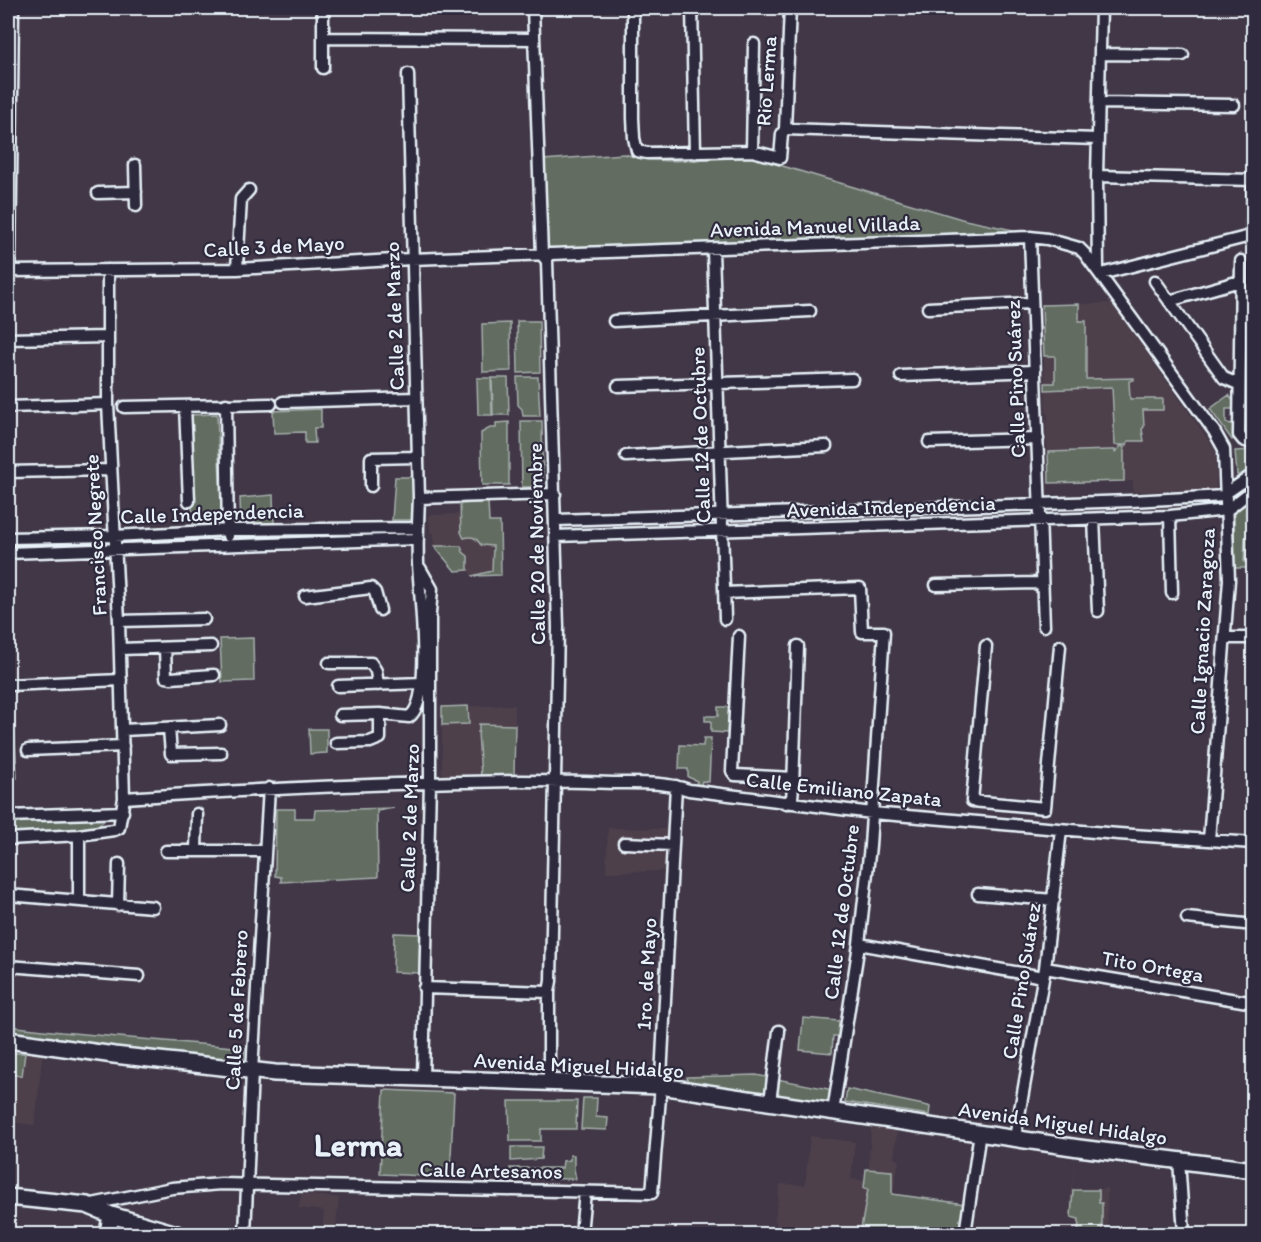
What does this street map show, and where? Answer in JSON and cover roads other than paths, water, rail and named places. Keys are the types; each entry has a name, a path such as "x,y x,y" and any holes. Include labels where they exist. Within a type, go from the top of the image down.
{"main road":[{"name":"Avenida Miguel Hidalgo","path":"8,1040 252,1071 660,1086 1254,1170"},
{"path":"8,1197 87,1205 111,1215 177,1234"},
{"path":"108,1234 111,1215"}],"street":[{"path":"9,271 10,50 13,8"},
{"path":"323,8 323,68"},
{"name":"Calle 20 de Noviembre","path":"533,8 542,255 547,261 558,639 549,992 549,1082"},
{"path":"633,8 634,138 637,151 647,153 752,151 754,45"},
{"path":"692,8 694,153"},
{"name":"Rio Lerma","path":"752,151 780,158 782,134 785,129 790,8"},
{"path":"1097,176 1253,180 1253,235 1100,271 1097,176 1101,8"},
{"path":"323,38 534,39"},
{"path":"1100,54 1183,55"},
{"name":"Calle 2 de Marzo","path":"408,74 418,559 432,590 423,1078"},
{"path":"1099,103 1234,105"},
{"path":"785,129 1098,140"},
{"path":"135,165 136,206"},
{"path":"237,269 241,199 249,190"},
{"path":"98,192 136,192"},
{"name":"Avenida Manuel Villada","path":"542,255 1030,237 1079,248 1085,254"},
{"name":"Calle Pino Suárez","path":"1030,237 1044,626"},
{"name":"Calle 12 de Octubre","path":"712,250 725,619"},
{"name":"Calle Ignacio Zaragoza","path":"1085,254 1100,271 1224,449 1228,580 1209,840"},
{"name":"Calle 3 de Mayo","path":"9,271 237,269 411,259 542,255"},
{"path":"1241,261 1239,435 1243,440 1254,444"},
{"name":"Francisco Negrete","path":"79,835 119,828 124,798 119,621 108,404 108,270"},
{"path":"1155,281 1224,378 1238,384"},
{"path":"1169,301 1240,281"},
{"path":"928,308 1032,303"},
{"path":"614,321 810,311"},
{"path":"8,339 107,337"},
{"path":"901,376 1035,371"},
{"path":"618,386 852,379"},
{"path":"283,402 415,398"},
{"path":"8,407 108,404"},
{"path":"226,404 228,546"},
{"path":"124,407 271,404"},
{"path":"184,406 189,501"},
{"path":"929,442 1038,439"},
{"path":"626,456 826,446"},
{"path":"371,486 371,458 417,457"},
{"path":"8,472 110,470"},
{"path":"1225,495 1250,476 1254,489 1227,510"},
{"path":"418,498 555,494"},
{"name":"Avenida Independencia","path":"556,520 1131,501 1225,495"},
{"path":"1131,501 1131,517"},
{"path":"883,509 885,525"},
{"name":"Avenida Independencia","path":"556,536 1094,519 1170,516 1227,510"},
{"path":"1170,516 1172,593"},
{"path":"1094,519 1098,611"},
{"path":"299,529 299,544"},
{"name":"Calle Independencia","path":"8,538 299,529 418,533"},
{"name":"Calle Independencia","path":"8,553 299,544 418,533"},
{"path":"340,715 380,714 404,717 413,714 423,683 422,608 418,559"},
{"path":"936,585 1042,584"},
{"path":"305,596 371,588 375,592 380,610"},
{"name":"Calle 12 de Octubre","path":"724,593 860,588 862,632 884,632 872,813 859,944 833,1112"},
{"path":"119,621 204,619"},
{"path":"739,636 732,771 735,775 794,778"},
{"path":"1225,638 1254,638"},
{"path":"120,649 211,646"},
{"path":"786,803 792,798 794,778 798,646"},
{"path":"986,646 972,801 1045,808 1060,646"},
{"path":"165,648 166,677 214,675"},
{"path":"328,663 371,663 376,671 378,686"},
{"path":"8,686 121,680"},
{"path":"338,686 423,683"},
{"path":"336,743 370,742 380,738 380,714"},
{"path":"123,730 220,725"},
{"path":"169,728 171,753 221,753"},
{"path":"28,750 123,746"},
{"name":"Calle Emiliano Zapata","path":"124,798 269,788 430,782 556,781 676,786 689,790 872,813 1061,830 1254,843"},
{"name":"1ro. de Mayo","path":"644,1194 650,1194 653,1191 676,786"},
{"name":"Calle 5 de Febrero","path":"245,1234 269,788"},
{"path":"1006,825 1008,805"},
{"path":"8,816 123,812"},
{"path":"196,851 197,814"},
{"name":"Calle Pino Suárez","path":"1015,1138 1044,972 1061,830"},
{"path":"8,839 79,835 79,901"},
{"path":"624,843 672,845"},
{"path":"166,851 264,851"},
{"path":"118,905 119,864"},
{"path":"978,894 1054,900"},
{"path":"8,895 153,907"},
{"path":"1187,918 1254,925"},
{"name":"Tito Ortega","path":"859,944 1254,1004"},
{"path":"8,966 139,976"},
{"path":"424,988 549,992"},
{"path":"770,1102 779,1031"},
{"path":"965,1234 980,1132"},
{"path":"1179,1160 1184,1234"},
{"name":"Calle Artesanos","path":"87,1205 172,1188 246,1184 644,1194"},
{"path":"581,1234 585,1191"}],"district":[{"name":"Lerma","path":"358,1144"}]}
